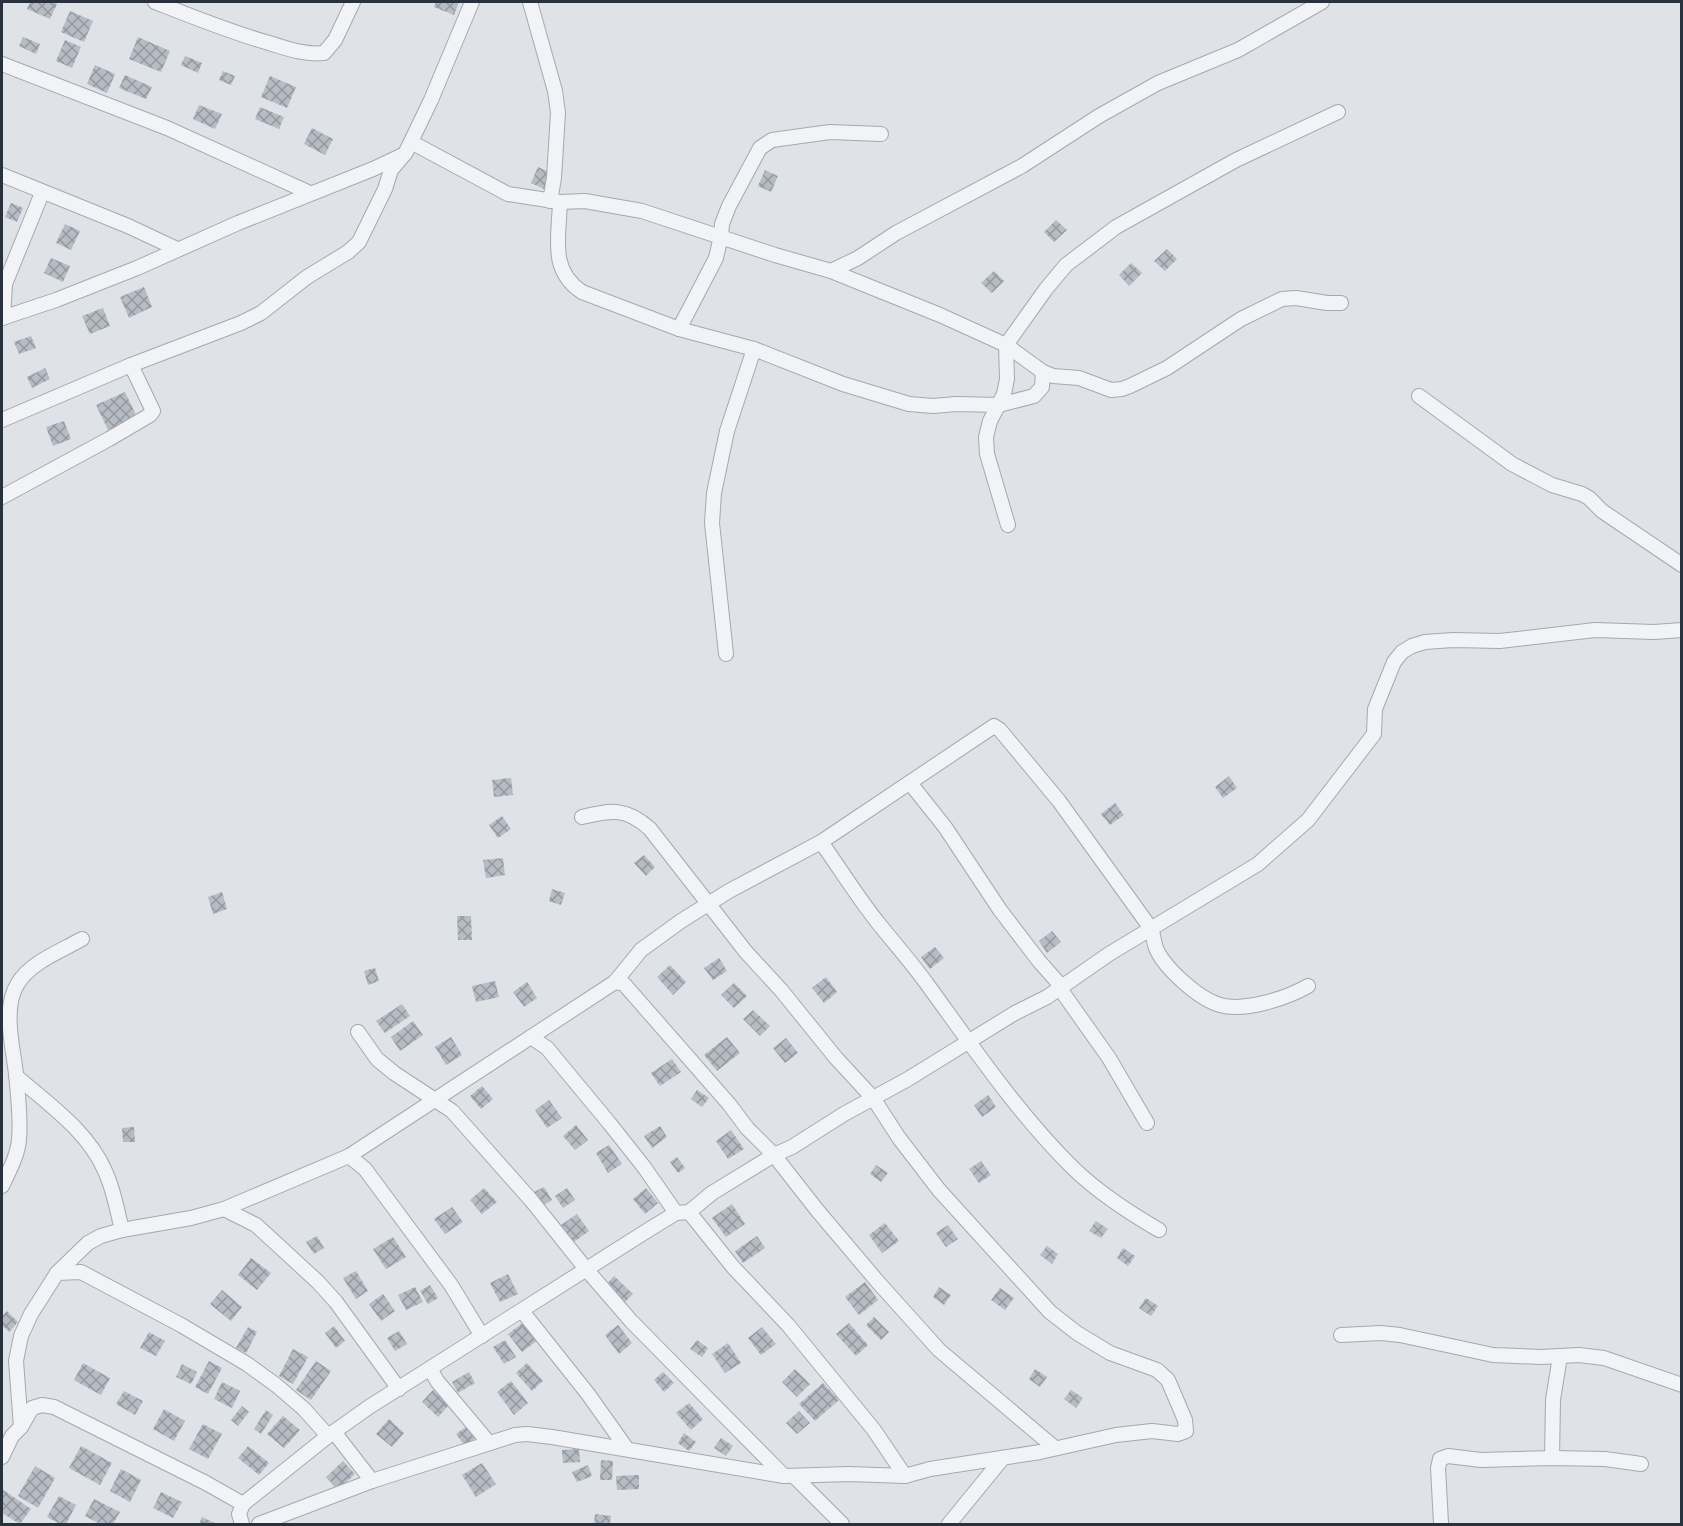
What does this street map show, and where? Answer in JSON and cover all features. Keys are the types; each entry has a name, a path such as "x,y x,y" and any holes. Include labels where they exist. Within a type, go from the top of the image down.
{"street":[{"path":"155,2 227,31 301,53 315,54 324,53 335,40 353,2"},
{"path":"2,420 131,365 241,323 261,313 307,277 348,252 359,242 386,189 391,170 408,148 472,2"},
{"path":"530,2 555,90 558,113 555,202 559,261 571,284 582,292 679,329 754,349 843,384 909,404 999,405 1034,396 1042,387 1042,372"},
{"path":"831,271 858,258 896,233 1022,166 1099,116 1158,82 1238,50 1322,2"},
{"path":"2,64 167,128 310,194"},
{"path":"1008,525 987,454 986,436 990,421 1004,394 1007,379 1006,345 1066,265 1116,227 1236,160 1338,112"},
{"path":"679,329 716,258 722,236 722,224 737,188 760,148 772,140 830,132 881,134"},
{"path":"42,193 5,284 2,318 56,300 373,169 408,148"},
{"path":"408,148 508,194 555,202 585,201 613,205 666,218 775,255 831,271 940,315 1006,345 1042,372 1053,376 1079,378 1111,390 1122,389 1167,368 1241,319 1282,299 1296,298 1341,303"},
{"path":"2,176 128,226 177,249"},
{"path":"726,654 712,523 714,492 727,431 754,349"},
{"path":"2,497 150,415 153,411 131,365"},
{"path":"1419,396 1512,464 1552,485 1589,498 1602,511 1682,566"},
{"path":"242,1524 239,1514 243,1504 331,1434 399,1389 586,1269 774,1155 792,1147 1015,1014 1047,998 1109,954 1152,930 1186,906 1257,864 1308,820 1374,734 1375,709 1394,662 1402,652 1425,642 1500,641 1595,630 1628,632 1682,630"},
{"path":"21,1427 16,1361 21,1336 31,1314 57,1273 88,1243 100,1236 122,1230 191,1218 224,1209 349,1156 615,982 641,950 709,903 821,842 988,728 994,726 1000,730 1059,801 1152,930 1156,948 1169,968 1182,981 1219,1005 1231,1007 1250,1005 1295,994 1308,986"},
{"path":"910,783 945,827 1039,961 1062,986 1063,993 1109,1058 1147,1123"},
{"path":"259,1524 372,1481 515,1435 527,1434 789,1476 849,1474 905,1476 930,1469 1002,1459 1135,1432 1178,1434 1186,1431 1187,1425 1168,1380 1157,1370 1110,1353 1077,1333 1050,1312 939,1190 899,1138 873,1098 746,952 650,829 635,817 622,811 601,812 582,817"},
{"path":"821,842 878,923 914,965 1027,1118 1075,1170 1128,1212 1159,1230"},
{"path":"2,1186 12,1167 19,1140 10,1018 11,999 18,983 30,970 82,939"},
{"path":"615,982 624,984 729,1104 747,1128 774,1155 817,1210 939,1350 1055,1448"},
{"path":"358,1032 377,1059 394,1073 452,1111 531,1200 586,1269 646,1337 789,1476 842,1524"},
{"path":"531,1037 547,1048 682,1212 788,1325 874,1430 905,1476"},
{"path":"16,1076 85,1138 105,1170 114,1195 122,1230"},
{"path":"349,1156 365,1168 451,1285 482,1336"},
{"path":"224,1209 256,1225 318,1282 342,1310 399,1389"},
{"path":"57,1273 81,1272 181,1325 247,1364 276,1385 331,1434 372,1481"},
{"path":"522,1311 588,1394 627,1449"},
{"path":"1341,1335 1381,1333 1400,1335 1493,1355 1604,1358 1682,1385"},
{"path":"1552,1458 1553,1400 1560,1356"},
{"path":"431,1370 437,1381 489,1443"},
{"path":"2,1457 12,1436 21,1427 32,1408 54,1407 207,1483 243,1504"},
{"path":"1441,1523 1438,1468 1440,1459 1448,1456 1481,1460 1605,1459 1641,1464"},
{"path":"949,1524 1002,1459"}],"building":[{"path":"30,2 57,4 50,19 27,9"},
{"path":"436,2 459,2 454,15 434,7"},
{"path":"70,11 93,21 84,42 61,32"},
{"path":"23,37 40,44 36,54 19,46"},
{"path":"138,37 170,51 161,72 129,59"},
{"path":"65,40 81,47 72,68 56,61"},
{"path":"185,56 202,63 198,73 181,65"},
{"path":"95,65 115,74 107,93 87,84"},
{"path":"223,71 235,76 231,85 219,80"},
{"path":"125,75 152,87 146,99 119,88"},
{"path":"270,76 296,87 287,108 261,97"},
{"path":"199,105 222,114 215,129 193,119"},
{"path":"260,107 284,117 279,129 255,119"},
{"path":"312,128 333,139 325,155 304,144"},
{"path":"538,167 551,173 544,189 531,183"},
{"path":"765,170 778,176 771,192 758,186"},
{"path":"11,203 23,208 17,222 5,217"},
{"path":"1056,220 1067,230 1054,242 1044,232"},
{"path":"65,224 80,231 71,250 56,243"},
{"path":"1167,249 1177,259 1165,271 1154,261"},
{"path":"51,258 70,266 63,282 44,273"},
{"path":"1131,263 1142,273 1129,286 1119,275"},
{"path":"994,271 1004,281 992,293 981,283"},
{"path":"144,287 152,307 129,318 120,297"},
{"path":"103,308 110,326 90,334 82,316"},
{"path":"31,336 36,348 19,354 14,342"},
{"path":"45,368 50,379 32,388 27,377"},
{"path":"125,392 137,417 108,430 96,405"},
{"path":"64,421 71,439 53,446 46,427"},
{"path":"1229,776 1237,788 1223,798 1215,787"},
{"path":"511,778 513,795 494,797 492,780"},
{"path":"1115,803 1124,815 1110,825 1101,814"},
{"path":"502,816 511,829 498,838 489,825"},
{"path":"644,855 655,867 646,876 634,863"},
{"path":"503,858 505,875 486,878 483,860"},
{"path":"552,889 565,893 561,905 549,901"},
{"path":"222,892 227,909 213,914 208,897"},
{"path":"457,916 471,916 472,940 458,940"},
{"path":"1052,931 1061,942 1047,953 1039,941"},
{"path":"935,947 944,958 930,969 921,957"},
{"path":"719,958 727,971 713,980 704,968"},
{"path":"670,965 686,982 673,995 657,977"},
{"path":"375,968 379,981 368,985 364,971"},
{"path":"826,977 837,992 824,1003 812,988"},
{"path":"495,981 499,997 476,1002 472,986"},
{"path":"527,982 537,998 524,1007 513,992"},
{"path":"734,983 747,996 734,1008 721,995"},
{"path":"402,1004 410,1016 385,1033 376,1021"},
{"path":"753,1010 770,1026 760,1036 743,1019"},
{"path":"413,1021 423,1035 400,1051 391,1037"},
{"path":"451,1037 462,1055 446,1065 435,1047"},
{"path":"727,1037 740,1053 717,1071 704,1055"},
{"path":"786,1038 798,1053 785,1063 773,1048"},
{"path":"672,1059 681,1072 660,1086 651,1073"},
{"path":"482,1086 493,1099 481,1109 470,1096"},
{"path":"697,1090 709,1098 702,1107 691,1099"},
{"path":"988,1095 996,1107 982,1117 974,1105"},
{"path":"549,1100 562,1118 547,1128 535,1110"},
{"path":"576,1125 588,1140 575,1150 563,1136"},
{"path":"660,1126 667,1137 652,1148 644,1136"},
{"path":"134,1127 135,1142 123,1142 122,1128"},
{"path":"731,1130 744,1149 728,1159 716,1141"},
{"path":"609,1145 622,1164 608,1173 596,1153"},
{"path":"677,1157 685,1168 678,1173 670,1162"},
{"path":"981,1161 991,1175 979,1183 969,1169"},
{"path":"876,1165 888,1173 881,1182 870,1174"},
{"path":"544,1187 552,1200 542,1206 534,1192"},
{"path":"484,1188 497,1202 482,1214 470,1200"},
{"path":"567,1188 575,1200 563,1208 555,1196"},
{"path":"646,1188 658,1203 645,1214 633,1199"},
{"path":"732,1204 745,1224 726,1237 712,1218"},
{"path":"452,1207 463,1222 445,1234 434,1219"},
{"path":"577,1214 589,1231 574,1242 561,1225"},
{"path":"1096,1221 1108,1229 1101,1238 1089,1231"},
{"path":"885,1223 899,1241 882,1253 869,1235"},
{"path":"948,1225 958,1239 946,1247 936,1233"},
{"path":"317,1236 324,1248 314,1254 306,1242"},
{"path":"757,1236 765,1248 743,1263 735,1251"},
{"path":"393,1237 406,1257 386,1269 373,1249"},
{"path":"1047,1246 1058,1254 1052,1264 1040,1255"},
{"path":"1123,1248 1135,1256 1128,1266 1117,1258"},
{"path":"251,1258 271,1273 257,1290 238,1275"},
{"path":"356,1271 368,1291 356,1299 343,1278"},
{"path":"508,1274 518,1294 500,1302 490,1283"},
{"path":"614,1276 633,1294 623,1304 605,1286"},
{"path":"865,1282 878,1300 859,1315 845,1297"},
{"path":"430,1285 438,1298 428,1304 420,1291"},
{"path":"415,1287 423,1302 406,1310 398,1295"},
{"path":"939,1287 951,1295 944,1305 933,1297"},
{"path":"1000,1288 1014,1298 1005,1310 991,1300"},
{"path":"222,1290 242,1307 231,1321 210,1304"},
{"path":"383,1294 395,1311 381,1321 369,1304"},
{"path":"1146,1298 1158,1306 1151,1316 1139,1308"},
{"path":"7,1311 18,1322 9,1332 2,1325 2,1316"},
{"path":"874,1317 889,1332 881,1340 866,1325"},
{"path":"524,1322 538,1340 522,1352 508,1334"},
{"path":"849,1323 868,1345 856,1356 836,1334"},
{"path":"618,1325 632,1343 619,1354 605,1335"},
{"path":"334,1326 345,1341 336,1348 325,1333"},
{"path":"248,1327 257,1332 246,1353 236,1348"},
{"path":"762,1327 776,1344 761,1355 748,1338"},
{"path":"399,1331 407,1344 395,1351 387,1338"},
{"path":"149,1332 165,1341 156,1356 140,1348"},
{"path":"505,1340 516,1357 504,1364 493,1347"},
{"path":"697,1340 708,1348 702,1357 690,1349"},
{"path":"728,1343 741,1363 725,1373 712,1354"},
{"path":"293,1349 308,1357 293,1384 279,1376"},
{"path":"209,1361 222,1368 208,1394 195,1387"},
{"path":"316,1361 331,1371 311,1400 296,1390"},
{"path":"83,1363 110,1378 101,1395 74,1380"},
{"path":"527,1363 543,1381 532,1391 516,1373"},
{"path":"182,1364 197,1372 191,1384 176,1377"},
{"path":"795,1369 810,1384 797,1397 782,1382"},
{"path":"1035,1369 1047,1377 1040,1387 1029,1379"},
{"path":"469,1372 475,1383 458,1393 452,1382"},
{"path":"663,1372 674,1383 664,1392 654,1380"},
{"path":"511,1381 528,1403 514,1415 497,1392"},
{"path":"222,1382 240,1391 232,1408 214,1399"},
{"path":"823,1383 839,1400 815,1421 799,1404"},
{"path":"433,1390 449,1405 438,1417 422,1402"},
{"path":"1071,1390 1083,1398 1076,1408 1064,1399"},
{"path":"124,1391 143,1401 135,1415 116,1404"},
{"path":"689,1403 703,1419 691,1430 676,1413"},
{"path":"242,1406 249,1412 238,1426 231,1420"},
{"path":"164,1409 185,1421 174,1441 153,1429"},
{"path":"266,1410 273,1415 261,1434 254,1429"},
{"path":"799,1411 810,1423 797,1434 786,1423"},
{"path":"283,1416 300,1430 284,1448 267,1434"},
{"path":"389,1419 404,1433 392,1447 376,1434"},
{"path":"203,1424 222,1434 208,1459 189,1449"},
{"path":"470,1424 478,1436 465,1446 456,1434"},
{"path":"684,1433 696,1442 689,1451 678,1443"},
{"path":"721,1438 733,1446 726,1456 714,1448"},
{"path":"81,1446 112,1463 100,1485 69,1468"},
{"path":"248,1446 269,1463 259,1475 238,1458"},
{"path":"579,1449 580,1462 563,1463 562,1450"},
{"path":"601,1460 613,1461 612,1480 600,1480"},
{"path":"343,1461 355,1474 338,1490 326,1477"},
{"path":"482,1463 496,1484 476,1497 462,1475"},
{"path":"588,1465 592,1476 577,1482 572,1472"},
{"path":"35,1466 55,1478 38,1508 18,1496"},
{"path":"121,1469 141,1480 130,1502 110,1491"},
{"path":"639,1475 639,1489 617,1490 616,1476"},
{"path":"2,1489 31,1509 20,1524 2,1513"},
{"path":"161,1492 182,1502 173,1518 153,1508"},
{"path":"59,1496 76,1505 66,1524 60,1524 47,1517"},
{"path":"94,1499 120,1512 113,1524 100,1524 85,1516"},
{"path":"595,1514 611,1516 610,1524 594,1524"},
{"path":"202,1517 217,1524 199,1524"}]}
